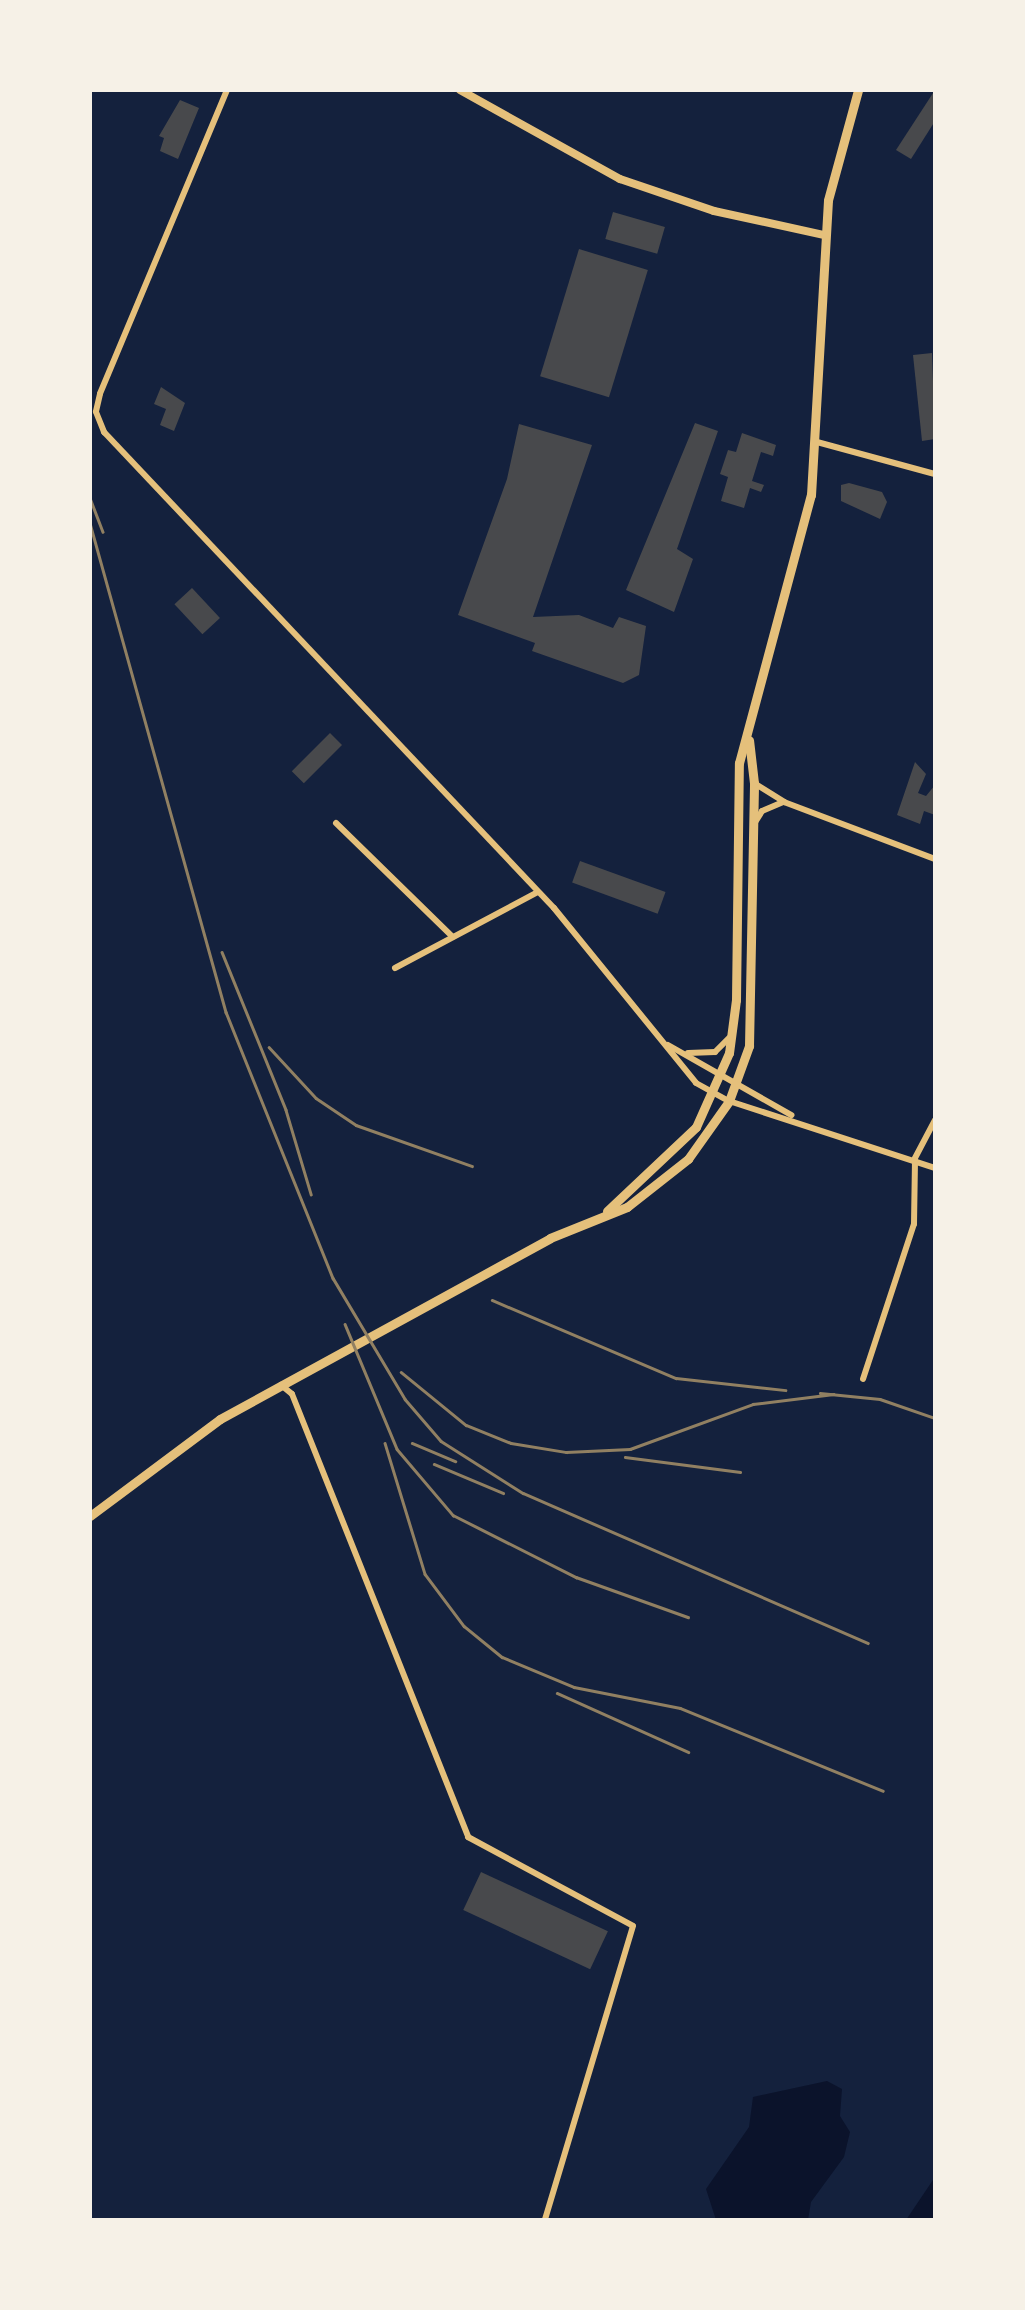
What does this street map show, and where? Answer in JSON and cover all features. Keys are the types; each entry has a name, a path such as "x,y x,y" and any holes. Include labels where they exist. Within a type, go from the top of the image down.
{"main road":[{"path":"607,1211 672,1156 714,1095 724,1073 734,1028 739,770 808,514 817,442 824,236 833,172 858,90"},
{"path":"90,1516 199,1432 607,1211 627,1207 669,1178 729,1101 752,1019 754,783 748,738"}],"street":[{"path":"227,90 96,412 104,432 193,531 538,892 696,1083 729,1101 916,1158 935,1168"},
{"path":"460,90 635,185 824,236"},
{"path":"817,442 935,474"},
{"path":"754,783 784,802 935,859"},
{"path":"754,824 762,811 784,802"},
{"path":"336,823 453,938"},
{"path":"395,968 538,892"},
{"path":"680,1052 715,1052 734,1028"},
{"path":"666,1044 738,1080 793,1118"},
{"path":"863,1379 914,1224 916,1158 935,1120"},
{"path":"281,1385 292,1394 468,1838 634,1926 544,2220"}],"water":[{"path":"827,2081 842,2089 840,2116 850,2132 844,2157 811,2202 808,2220 716,2220 706,2189 749,2127 753,2097"},
{"path":"935,2177 935,2220 906,2220"}],"building":[{"path":"935,90 935,121 911,159 896,150"},
{"path":"180,100 199,108 178,159 160,151 164,138 159,136"},
{"path":"613,212 665,227 657,254 605,239"},
{"path":"579,249 648,270 609,397 540,376"},
{"path":"932,353 935,439 922,441 913,355"},
{"path":"161,387 185,403 174,431 160,425 166,409 154,404"},
{"path":"695,423 718,431 677,549 693,559 674,612 626,590"},
{"path":"519,424 592,445 533,617 579,615 613,628 619,617 646,626 639,675 623,683 532,651 535,643 458,615 507,479"},
{"path":"742,433 776,445 773,456 761,452 752,481 764,485 761,492 750,488 744,508 721,501 728,477 720,474 728,450 736,452"},
{"path":"849,483 882,492 887,502 880,519 841,501 841,485"},
{"path":"192,588 220,618 202,634 174,604"},
{"path":"330,733 342,745 304,783 292,771"},
{"path":"915,762 926,774 918,793 926,796 935,785 935,815 924,811 920,824 897,815"},
{"path":"580,861 666,892 658,914 572,883"},
{"path":"481,1872 608,1931 590,1969 463,1910"}],"railway":[{"path":"90,498 103,532"},
{"path":"90,523 226,1012 333,1278 405,1399 441,1441 523,1493 868,1643"},
{"path":"222,952 286,1110 311,1194"},
{"path":"269,1047 316,1098 356,1125 472,1166"},
{"path":"492,1300 676,1378 785,1390"},
{"path":"345,1324 397,1449 453,1515 576,1577 688,1617"},
{"path":"401,1372 466,1425 511,1443 566,1452 630,1449 753,1404 833,1394"},
{"path":"820,1393 880,1399 935,1418"},
{"path":"385,1443 425,1574 464,1626 502,1657 574,1687 680,1708 883,1791"},
{"path":"412,1443 455,1461"},
{"path":"625,1457 740,1472"},
{"path":"434,1464 503,1493"},
{"path":"557,1693 688,1752"}]}
